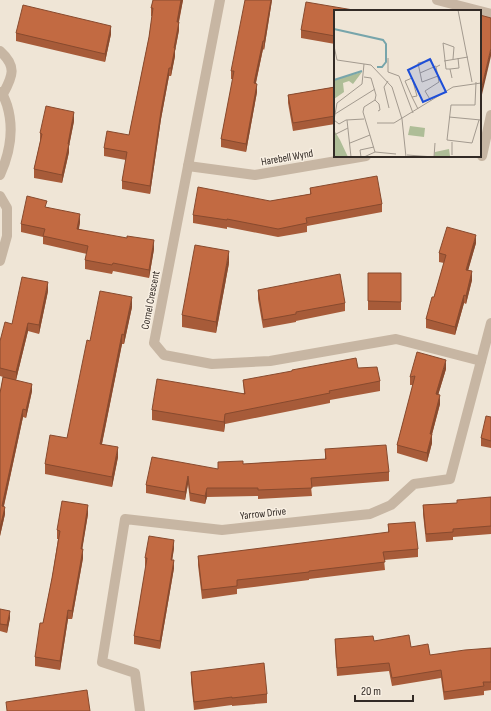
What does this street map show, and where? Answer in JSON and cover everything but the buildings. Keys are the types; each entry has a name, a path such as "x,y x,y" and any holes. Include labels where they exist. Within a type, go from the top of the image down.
{"street":[{"name":"Cornel Crescent","path":"220,0 154,344 164,355 212,364 270,361 396,339 481,361"},
{"path":"437,0 476,10"},
{"path":"481,11 491,14"},
{"path":"0,51 9,59 12,73 10,80 2,93 9,112 10,145 0,175"},
{"path":"484,157 491,115"},
{"name":"Harebell Wynd","path":"188,166 256,175 360,157"},
{"path":"0,196 8,208 7,236 0,261"},
{"name":"Yarrow Drive","path":"140,711 135,673 102,662 125,519 222,530 370,514 391,505 414,484 450,479 491,323"}]}
